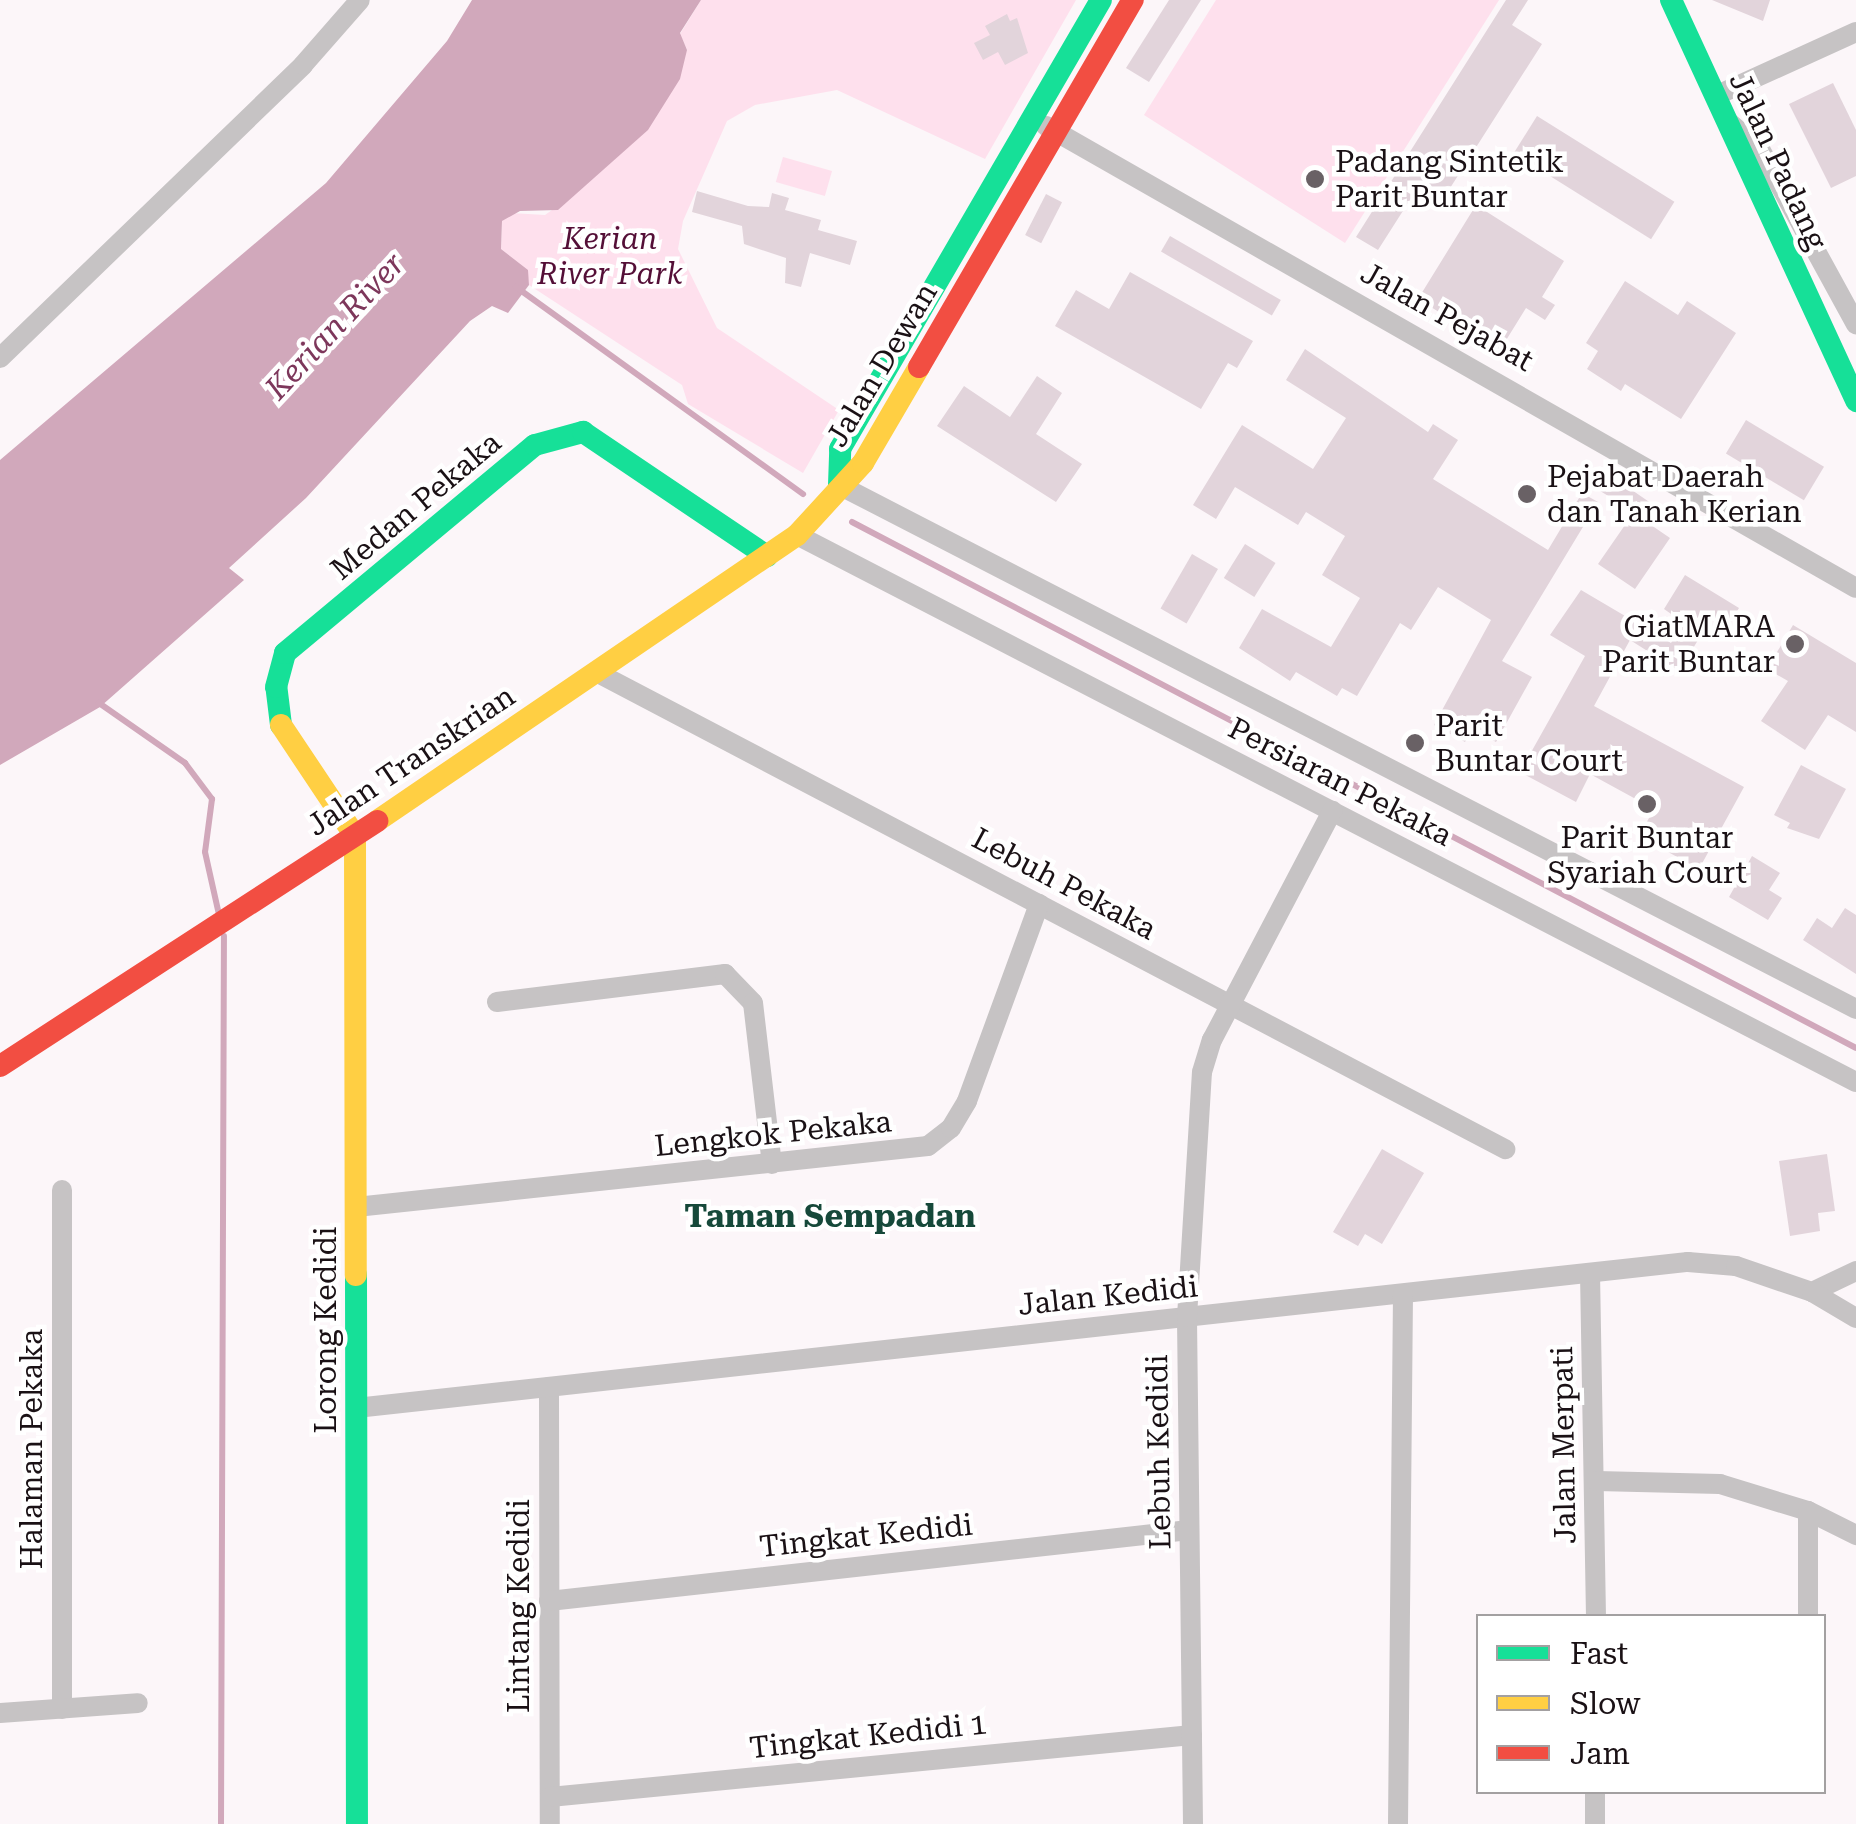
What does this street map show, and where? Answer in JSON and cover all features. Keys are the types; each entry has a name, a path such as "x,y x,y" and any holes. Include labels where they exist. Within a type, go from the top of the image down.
{"street":[{"path":"0,358 303,65 360,0"},
{"name":"Jalan Dewan","path":"1044,125 1101,0"},
{"name":"Jalan Dewan","path":"839,486 840,450 1044,125 1133,0"},
{"name":"Jalan Padang","path":"1671,0 1856,401"},
{"path":"1716,96 1856,32"},
{"path":"1726,119 1760,149 1856,324"},
{"name":"Jalan Pejabat","path":"1044,125 1856,588"},
{"name":"Medan Pekaka","path":"355,836 278,720 276,687 285,653 534,446 582,432 767,556"},
{"path":"839,486 1856,1008"},
{"name":"Jalan Transkrian","path":"0,1066 258,902 767,556 797,535 839,486"},
{"name":"Persiaran Pekaka","path":"797,535 1856,1082"},
{"name":"Lebuh Pekaka","path":"596,672 1504,1149"},
{"name":"Lebuh Kedidi","path":"1193,1824 1187,1317 1202,1072 1229,1004 1332,811"},
{"name":"Lorong Kedidi","path":"355,836 357,1824"},
{"name":"Lengkok Pekaka","path":"356,1206 900,1154 928,1146 951,1128 967,1101 1039,904"},
{"path":"498,1002 725,974 753,1002 772,1164"},
{"name":"Halaman Pekaka","path":"62,1190 62,1709"},
{"name":"Jalan Kedidi","path":"356,1408 1688,1262 1736,1266 1812,1292 1856,1318"},
{"path":"1812,1292 1856,1271"},
{"name":"Jalan Merpati","path":"1590,1273 1597,1481 1596,1614"},
{"path":"1398,1824 1402,1294"},
{"name":"Lintang Kedidi","path":"549,1387 550,1824"},
{"path":"1597,1481 1698,1480 1808,1511 1856,1535"},
{"path":"1808,1511 1808,1614"},
{"name":"Tingkat Kedidi","path":"549,1601 1190,1530"},
{"path":"0,1713 138,1703"},
{"name":"Tingkat Kedidi 1","path":"550,1797 1192,1735"},
{"path":"1595,1794 1595,1824"}],"green space":[{"name":"Kerian River Park","path":"701,0 1076,0 985,159 837,90 755,105 727,121 683,221 678,249 717,328 839,410 803,473 688,404 682,385 529,285 527,270 501,249 502,221 511,213 545,215 566,200 687,50 680,34"},
{"name":"Padang Sintetik Parit Buntar","path":"1216,0 1499,0 1345,243 1144,115"},
{"path":"783,157 832,171 825,196 776,182"}],"water":[{"name":"Kerian River","path":"472,0 701,0 680,33 687,50 680,79 648,130 558,210 520,211 502,221 501,249 528,270 529,285 508,313 492,306 470,321 306,498 229,568 244,580 100,707 0,765 0,460 326,183 447,41"}],"building":[{"path":"1169,0 1201,0 1149,82 1126,68"},
{"path":"1506,0 1528,0 1512,25 1542,44 1445,196 1422,181 1378,250 1356,237"},
{"path":"1712,0 1770,0 1763,21"},
{"path":"1007,14 1010,21 1017,18 1028,53 1005,65 998,52 983,60 974,43 990,35 985,26"},
{"path":"1833,83 1856,130 1856,176 1831,188 1789,104"},
{"path":"1537,116 1674,202 1651,239 1514,153"},
{"path":"697,191 748,206 769,207 772,193 789,198 785,210 821,220 818,230 857,241 850,265 810,253 801,287 785,283 786,258 744,244 742,226 692,212"},
{"path":"1046,194 1062,202 1041,243 1025,235"},
{"path":"1476,205 1564,261 1542,297 1555,305 1545,320 1526,308 1500,350 1418,299"},
{"path":"1170,236 1281,300 1272,316 1161,252"},
{"path":"1130,272 1253,341 1237,368 1228,363 1201,409 1055,326 1076,290 1109,309"},
{"path":"1625,281 1678,315 1687,301 1736,333 1681,419 1625,384 1621,391 1587,369 1598,351 1586,343"},
{"path":"1305,349 1428,432 1433,424 1458,440 1433,479 1548,550 1582,493 1598,502 1502,661 1532,677 1496,742 1472,729 1465,742 1434,725 1491,620 1438,587 1411,630 1400,623 1357,696 1342,688 1337,696 1296,672 1290,681 1239,648 1262,609 1331,647 1360,598 1322,575 1345,536 1306,512 1298,525 1235,487 1216,519 1193,505 1242,425 1313,469 1346,418 1286,380"},
{"path":"1037,376 1062,393 1036,434 1082,464 1056,502 937,426 964,386 1010,417"},
{"path":"1746,420 1824,467 1804,500 1726,453"},
{"path":"1607,473 1661,510 1651,525 1670,538 1635,589 1598,564 1634,512 1597,489"},
{"path":"1245,544 1276,563 1254,597 1224,578"},
{"path":"1192,554 1218,569 1186,624 1160,609"},
{"path":"1685,575 1739,608 1727,628 1711,619 1679,671 1630,640 1594,706 1744,787 1699,869 1639,836 1654,809 1590,774 1576,802 1520,772 1585,656 1550,635 1581,590 1671,643 1684,623 1664,609"},
{"path":"1793,625 1856,663 1856,732 1828,715 1805,750 1761,721 1788,681 1767,669"},
{"path":"1801,765 1846,789 1819,839 1787,828 1790,823 1774,815"},
{"path":"1752,856 1780,873 1769,890 1782,898 1768,920 1729,897"},
{"path":"1845,908 1856,915 1856,974 1803,940 1817,918 1832,928"},
{"path":"1382,1149 1424,1173 1382,1244 1365,1234 1358,1246 1333,1232"},
{"path":"1827,1154 1835,1211 1818,1213 1820,1231 1790,1236 1779,1161"}],"waterway":[{"path":"516,287 803,494"},
{"path":"852,522 1856,1048"},
{"path":"99,703 185,763 212,799 205,852 220,919"},
{"path":"221,1824 224,936"}],"traffic: fast":[{"path":"839,485 840,449 1101,0"},
{"path":"1671,0 1856,401"},
{"path":"281,725 276,687 285,653 535,445 583,432 767,556"},
{"path":"356,1275 357,1824"}],"traffic: slow":[{"path":"377,821 797,535 863,463 919,367"},
{"path":"281,725 355,836 356,1275"}],"traffic: jam":[{"path":"919,367 1133,0"},
{"path":"0,1066 377,821"}],"place":[{"name":"Padang Sintetik Parit Buntar","path":"1315,179"},
{"name":"Pejabat Daerah dan Tanah Kerian","path":"1527,494"},
{"name":"GiatMARA Parit Buntar","path":"1795,644"},
{"name":"Parit Buntar Court","path":"1415,743"},
{"name":"Parit Buntar Syariah Court","path":"1647,804"}],"district":[{"name":"Taman Sempadan","path":"830,1216"}]}
